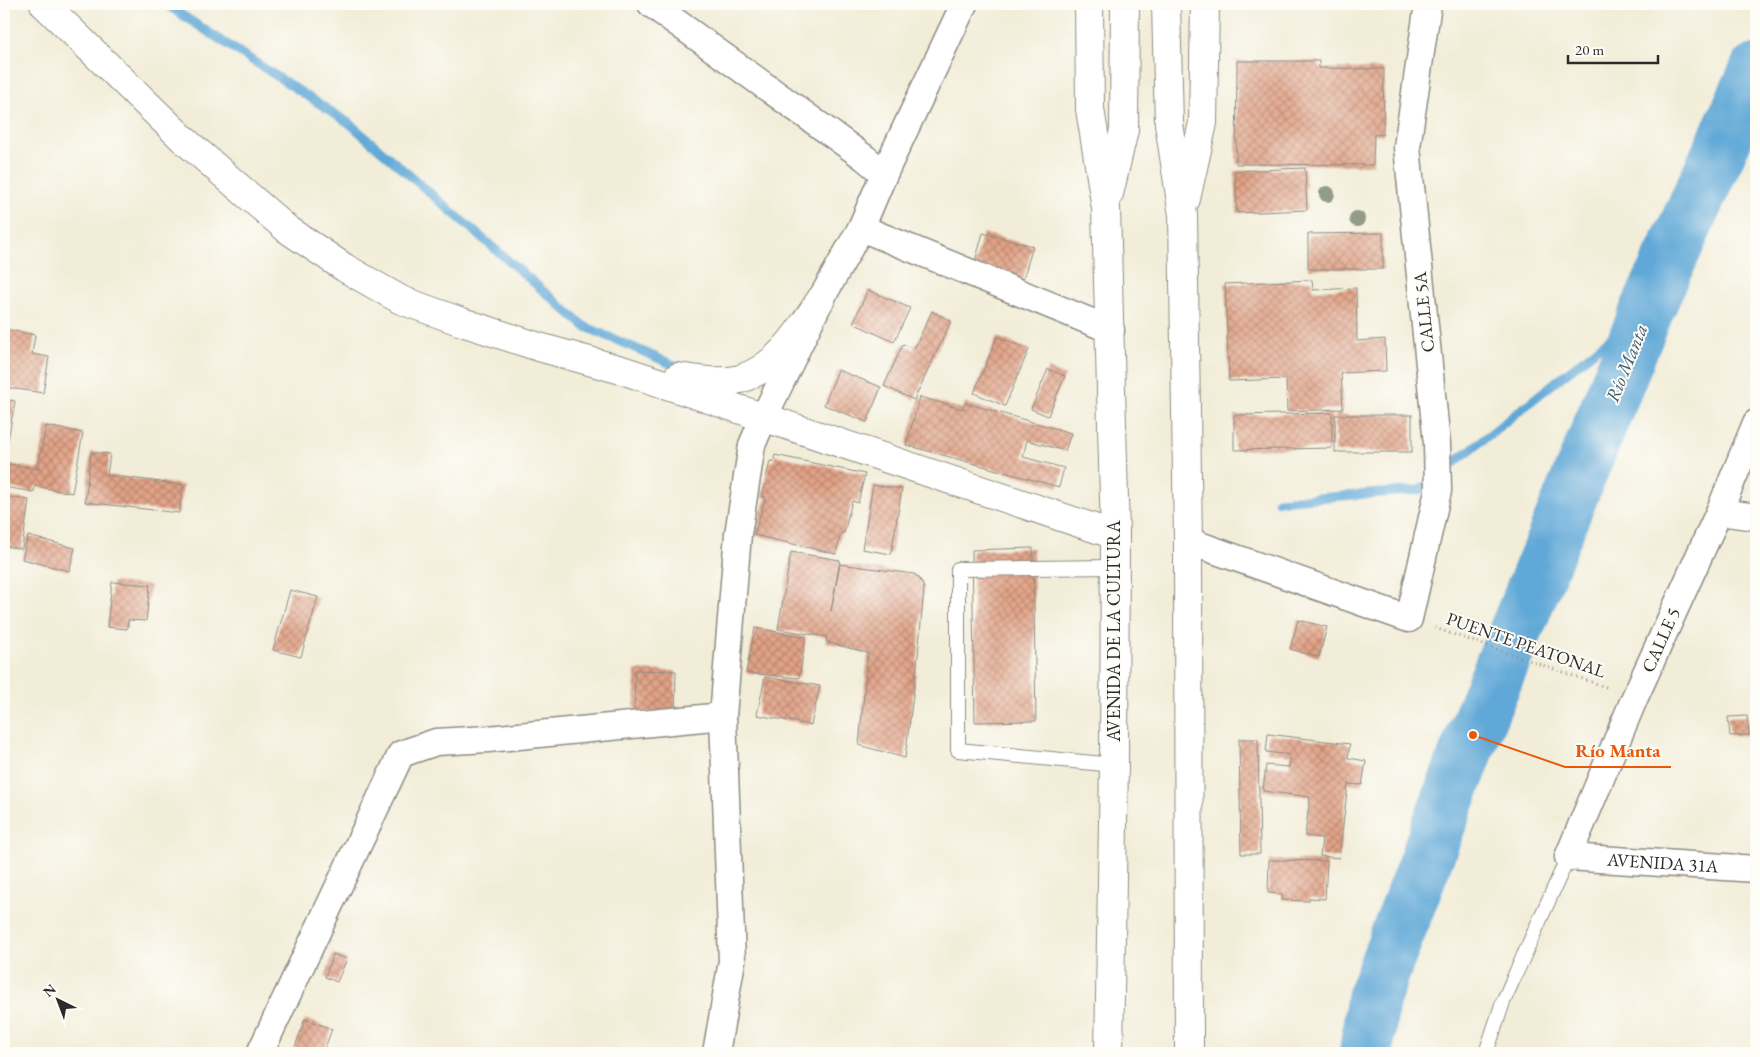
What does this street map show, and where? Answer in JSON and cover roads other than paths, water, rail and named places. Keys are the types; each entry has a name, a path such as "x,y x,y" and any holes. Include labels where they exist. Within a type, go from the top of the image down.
{"main road":[{"path":"44,4 183,139 287,229 345,268 402,300 539,347 625,371 1115,535"},
{"name":"AVENIDA DE LA CULTURA","path":"1089,4 1090,109 1106,208 1115,535 1114,765 1109,1053"},
{"name":"AVENIDA DE LA CULTURA","path":"1106,208 1124,130 1124,4"},
{"path":"1166,4 1169,124 1183,215 1188,541 1189,1053"},
{"path":"1183,215 1203,123 1205,4"},
{"path":"625,371 710,381 739,379 764,368 789,345 821,299"}],"street":[{"path":"651,4 865,158 884,174"},
{"path":"716,1053 732,961 723,716 738,534 752,444 821,299 861,228 884,174 964,4"},
{"name":"CALLE 5A","path":"1188,541 1420,622 1438,491 1437,444 1407,147 1428,4"},
{"path":"861,228 1110,330"},
{"name":"CALLE 5","path":"1568,857 1635,697 1719,512 1756,423"},
{"path":"1719,512 1756,517"},
{"path":"260,1053 401,754 436,742 488,739 723,716"},
{"name":"AVENIDA 31A","path":"1568,857 1756,869"}],"lane":[{"path":"1114,567 958,569 958,750 1114,765"},
{"path":"1486,1053 1503,1002 1568,857"}],"waterway":[{"path":"165,4 349,123 584,326 683,369"},
{"name":"Río Manta","path":"1366,1053 1373,999 1473,735 1648,308 1756,71"},
{"path":"1278,501 1420,490 1648,308"}],"place":[{"name":"Río Manta","path":"1473,735"}]}
